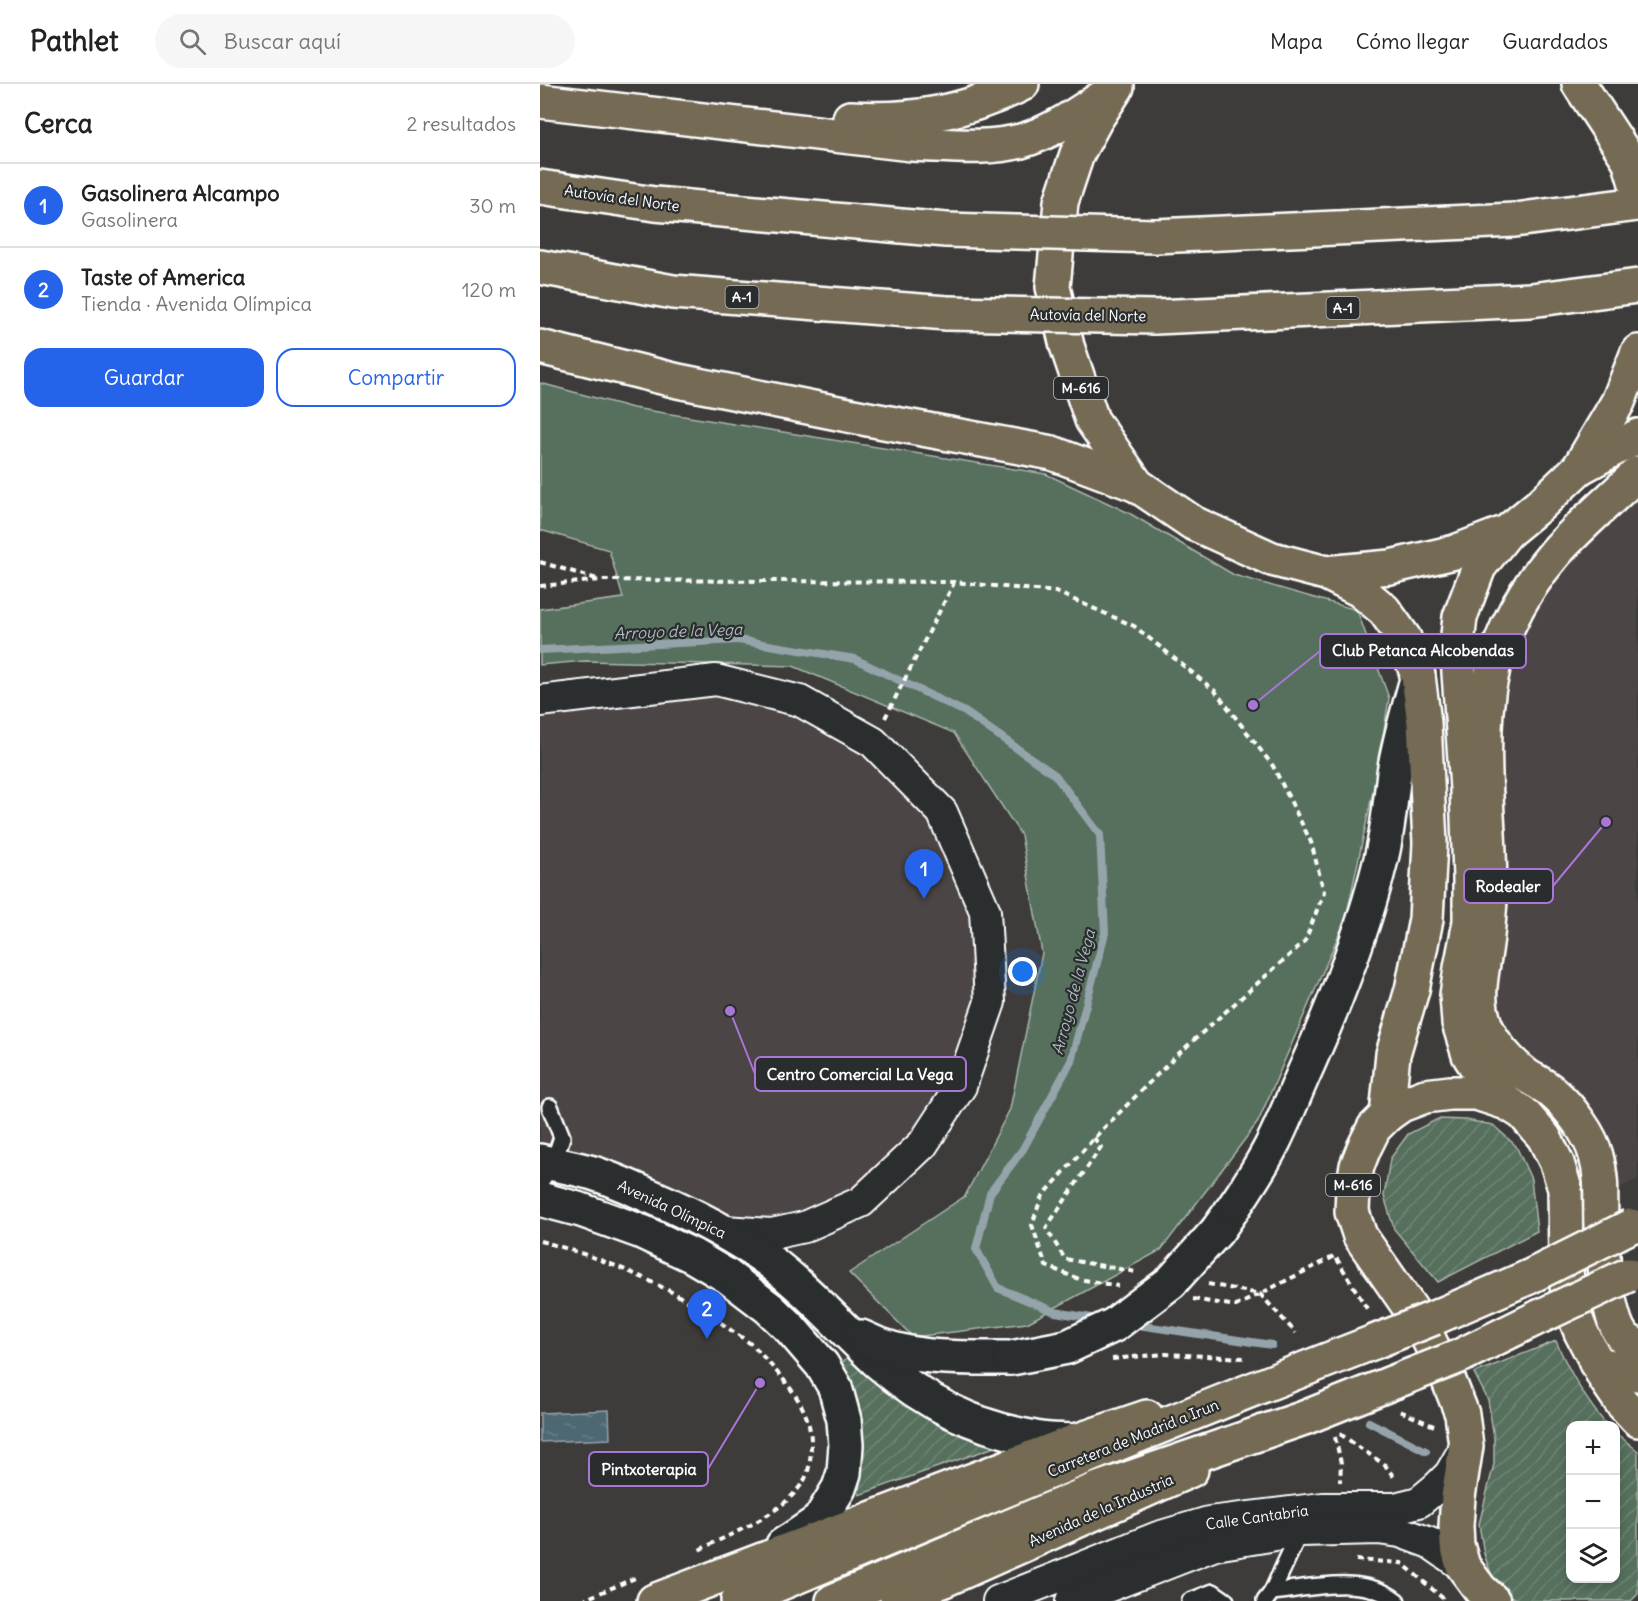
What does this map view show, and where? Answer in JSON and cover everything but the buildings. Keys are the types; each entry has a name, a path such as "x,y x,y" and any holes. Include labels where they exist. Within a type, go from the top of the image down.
{"main road":[{"path":"540,92 603,93 880,120 923,116 959,109 995,98 1022,84"},
{"path":"1579,84 1629,160 1638,190"},
{"path":"540,100 911,144 996,146 1023,140 1051,129 1117,87"},
{"name":"M-616","path":"1117,87 1096,118 1077,154 1061,202 1053,287 1067,346 1092,420 1137,485 1193,523 1272,559 1326,573 1360,590 1384,610 1404,638 1418,676 1425,723 1430,843 1426,919 1412,990 1393,1054 1387,1115"},
{"name":"Autovía del Norte","path":"540,187 655,204 946,230 1155,236 1515,220 1638,204"},
{"name":"Autovía del Norte","path":"540,267 673,291 947,313 1155,316 1531,300 1638,286"},
{"path":"540,347 678,381 1052,453 1137,485"},
{"name":"M-616","path":"1507,1103 1481,1074 1469,1055 1459,1023 1457,995 1470,922 1467,789 1457,644 1460,617 1479,567 1507,532 1579,468 1618,402 1638,352"},
{"path":"1579,468 1638,436"},
{"path":"1638,473 1556,552 1527,591 1510,620 1498,649 1490,677 1486,712 1485,800 1490,899 1487,943 1479,988 1480,1009 1494,1043 1509,1060 1527,1076 1551,1092 1570,1112 1585,1131 1596,1153 1601,1177 1604,1273 1614,1319 1623,1337 1638,1347"},
{"name":"M-616","path":"1326,573 1390,567 1455,552 1507,532"},
{"path":"1470,878 1485,800"},
{"path":"1470,922 1482,969"},
{"name":"M-616","path":"1493,1601 1480,1589 1463,1566 1457,1545 1458,1497 1453,1437 1462,1414 1449,1381 1412,1311 1360,1236 1352,1212 1357,1166 1374,1128 1387,1115 1401,1105 1425,1096 1476,1093 1507,1103 1523,1113 1544,1137 1557,1163 1565,1189 1568,1299 1596,1363 1622,1403 1638,1420"},
{"name":"Carretera de Madrid a Irun","path":"738,1601 1290,1375 1373,1330 1434,1318 1529,1277 1635,1224"},
{"path":"833,1601 1098,1489 1304,1418 1392,1395 1460,1356 1635,1271"},
{"path":"1596,1363 1638,1374"},
{"path":"644,1589 741,1567 1076,1441 1220,1393 1290,1375"},
{"name":"Avenida de la Industria","path":"897,1601 1104,1510 1304,1418"}],"street":[{"path":"846,1329 875,1344 906,1353 956,1358 1011,1358 1067,1347 1114,1325 1171,1282 1217,1231 1249,1187 1274,1141 1319,1038 1368,910 1390,814 1401,741 1418,676"},
{"path":"540,701 716,680 800,701 873,742 942,812 985,911 990,1002 961,1086 923,1144 861,1202 804,1227 772,1234 724,1231"},
{"name":"Avenida Olímpica","path":"544,1169 592,1173 632,1188 724,1231 769,1261 846,1329"},
{"path":"540,1199 581,1210 642,1232 693,1256 727,1276 769,1308 791,1329 822,1365 835,1387 844,1420 846,1445 844,1473 839,1488 819,1521 794,1538 741,1567"},
{"path":"846,1329 878,1362 917,1394 957,1415 998,1429 1037,1438 1076,1441"},
{"name":"Calle Cantabria","path":"998,1601 1158,1537 1209,1522 1338,1508 1395,1508 1419,1502 1450,1474 1453,1437"},
{"name":"Calle Cantabria","path":"1071,1601 1215,1545 1300,1531 1378,1528 1400,1532 1430,1543 1463,1566"}],"lane":[{"path":"544,1169 562,1137 550,1107"},
{"path":"1268,1596 1300,1531"},
{"path":"1268,1596 1351,1584 1375,1588 1397,1601"},
{"path":"1190,1601 1213,1592 1226,1601"}],"path":[{"path":"540,562 601,580"},
{"path":"540,586 601,580 954,582 1056,592 1134,626 1215,691 1273,766 1311,842 1324,892 1305,941 1176,1056 1094,1138 1041,1198 1032,1225 1046,1266 1079,1279 1124,1287"},
{"path":"885,719 954,582"},
{"path":"1094,1138 1101,1147 1046,1228 1065,1259 1145,1273"},
{"path":"540,1241 567,1248 643,1277 708,1312 754,1347 790,1387 803,1408 811,1432 811,1456 804,1480 788,1500 760,1520 689,1555"},
{"path":"1191,1299 1236,1306 1335,1256 1373,1330"},
{"path":"1203,1284 1260,1294 1296,1334"},
{"path":"1392,1395 1453,1437"},
{"path":"1434,1418 1453,1437"},
{"path":"1334,1430 1341,1463 1338,1508"},
{"path":"581,1601 644,1589"}],"shaded area":[{"path":"1638,499 1638,1179 1620,1188 1591,1110 1552,1069 1512,1046 1495,1012 1506,879 1499,732 1507,670 1538,600 1608,522"},
{"path":"716,680 800,701 942,812 985,911 990,1002 961,1086 861,1202 772,1234 540,1161 540,701"}],"green space":[{"path":"540,383 633,408 1046,474 1129,513 1234,575 1357,610 1389,698 1378,768 1346,918 1258,1122 1161,1250 1027,1323 913,1337 849,1273 965,1196 1010,1109 1042,953 1021,835 954,733 793,666 585,661 540,665 540,609 623,598 609,550 540,530"},
{"path":"1438,1119 1466,1120 1493,1125 1516,1146 1531,1179 1537,1231 1438,1282 1394,1229 1384,1196 1390,1159 1408,1134"},
{"path":"1556,1341 1578,1385 1604,1421 1566,1421 1566,1583 1620,1583 1620,1436 1638,1451 1638,1594 1631,1601 1519,1601 1510,1596 1492,1576 1484,1554 1479,1524 1494,1464 1494,1438 1488,1400 1474,1373"},
{"path":"852,1352 1000,1445 859,1495 862,1444 840,1365"}],"water":[{"path":"609,1410 610,1439 540,1442 540,1413"}],"waterway":[{"name":"Arroyo de la Vega","path":"540,650 738,640 855,659 965,712 1055,775 1100,835 1105,933 1071,1061 1023,1149 990,1193 976,1249 998,1288 1055,1312 1098,1319"},
{"name":"Arroyo de la Vega","path":"1131,1324 1272,1345"},
{"name":"Arroyo de la Vega","path":"1369,1422 1426,1451"}],"place":[{"name":"Club Petanca Alcobendas","path":"1253,705"},
{"name":"Rodealer","path":"1606,822"},
{"name":"Gasolinera Alcampo","path":"924,899"},
{"name":"Centro Comercial La Vega","path":"730,1011"},
{"name":"Taste of America","path":"707,1339"},
{"name":"Pintxoterapia","path":"760,1383"}]}
